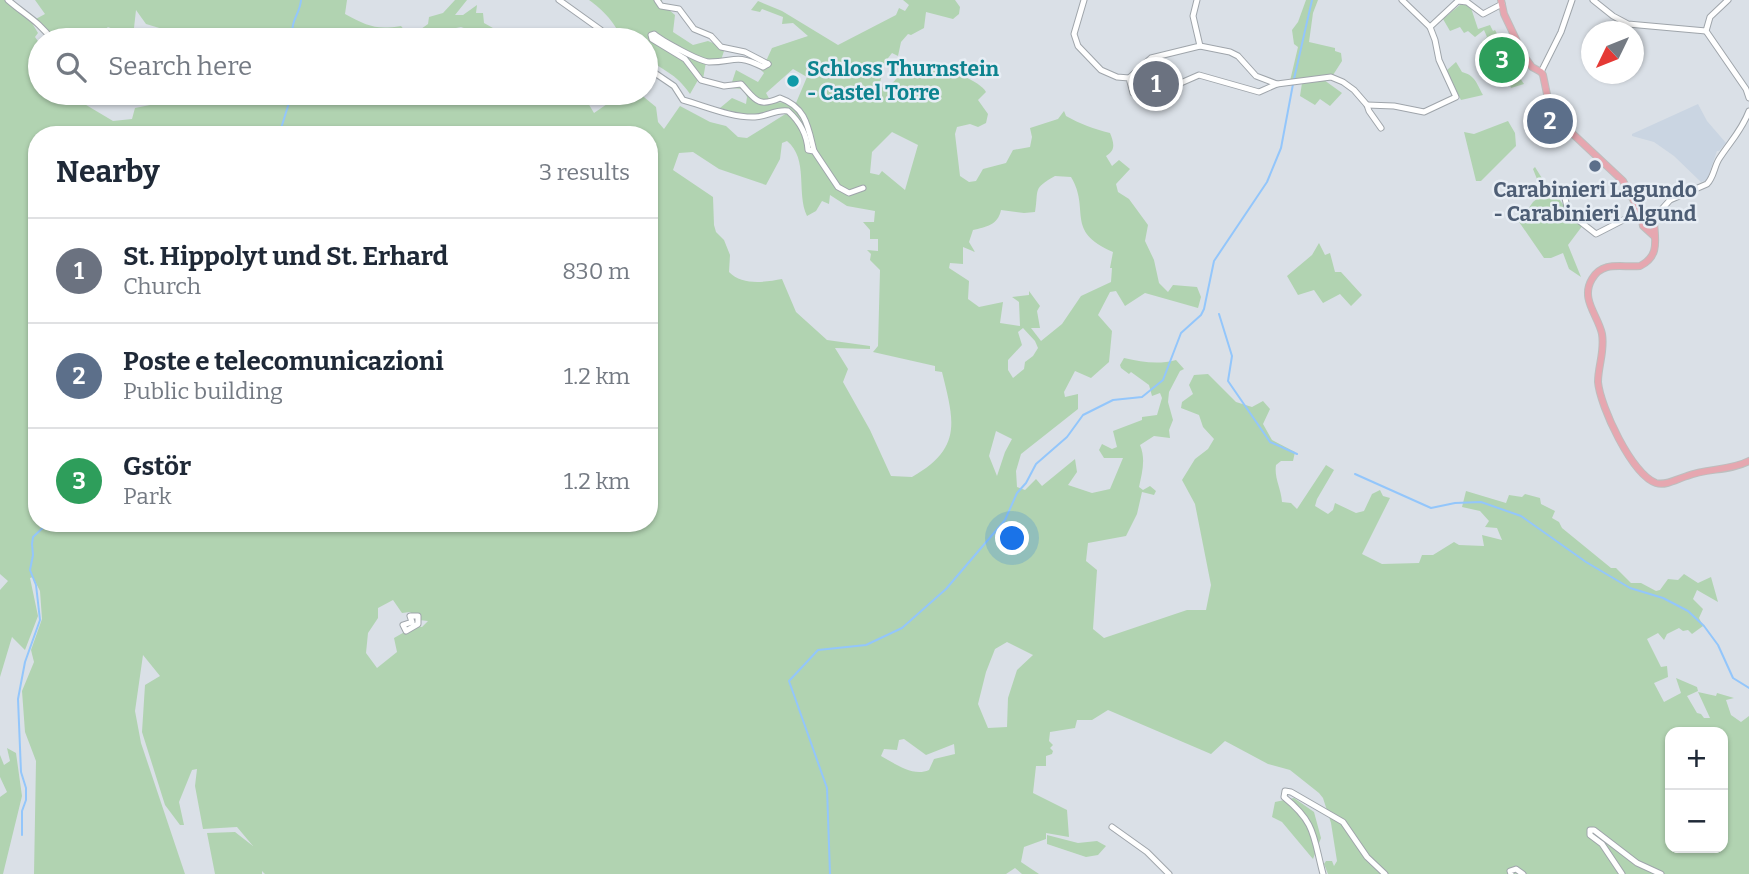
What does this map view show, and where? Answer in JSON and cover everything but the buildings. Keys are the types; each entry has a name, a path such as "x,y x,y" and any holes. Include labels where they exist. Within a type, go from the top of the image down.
{"main road":[{"path":"1502,2 1511,30 1524,56 1534,69 1541,72 1546,82 1548,99 1558,120 1623,181 1656,237 1656,251 1646,263 1633,267 1607,267 1597,272 1590,282 1587,297 1602,335 1603,350 1598,380 1602,400 1620,439 1638,469 1657,483 1671,482 1696,472 1738,466 1749,461"},
{"path":"1646,218 1643,226 1656,237"}],"street":[{"path":"8,0 42,28"},
{"path":"559,0 598,28"},
{"path":"657,0 661,6 678,9 694,29 711,36 721,47 745,52 765,61 768,66 763,67 743,58 706,61 658,37"},
{"path":"1084,0 1074,34 1078,46 1101,70 1117,77 1129,78 1151,58 1200,46 1230,52 1238,56 1256,76 1277,84"},
{"path":"1197,0 1193,16 1200,46"},
{"path":"1367,104 1426,111 1457,95 1439,61 1430,27 1402,0"},
{"path":"1541,72 1561,32 1572,0"},
{"path":"1594,0 1628,24 1706,31 1747,89 1749,98"},
{"path":"1706,31 1710,17 1728,0"},
{"path":"1430,27 1458,1 1467,2 1483,14 1502,2"},
{"path":"658,43 685,59 701,80 724,86 741,85 751,98 761,101 769,102 780,97 793,103 807,119 814,151 842,191 852,193 863,188"},
{"path":"658,75 674,86 683,100 745,117 788,111 799,124 808,150 814,151"},
{"path":"1129,78 1134,94 1153,101 1167,89 1199,75 1256,92 1277,84 1325,77 1336,79 1354,90 1367,104 1381,128"},
{"path":"1565,198 1568,212 1596,234 1646,218 1670,200 1707,184 1716,164 1738,134 1749,111"},
{"path":"1323,874 1313,831 1304,815 1284,796 1285,791 1292,792 1343,822 1367,856 1385,874"},
{"path":"1112,827 1147,852 1169,874"},
{"path":"1622,874 1602,844 1590,835 1591,829 1637,863 1661,874"},
{"path":"1511,874 1510,871 1516,869 1523,874"}],"shaded area":[{"path":"1698,104 1707,121 1726,143 1717,151 1707,180 1701,182 1674,156 1654,142 1632,136"}],"green space":[{"path":"0,0 9,0 7,3 35,28 28,28 28,105 86,105 113,121 132,119 135,108 150,105 589,105 594,113 606,105 654,105 658,122 664,129 680,106 710,122 726,126 738,137 747,138 787,113 743,115 720,108 732,98 746,104 747,97 743,89 730,88 736,70 758,82 764,73 757,66 767,59 772,48 808,36 793,23 782,24 783,17 762,9 760,12 751,10 758,1 782,11 838,45 896,15 899,8 905,11 909,5 903,0 955,0 960,7 959,14 953,19 926,12 924,28 908,34 901,42 898,56 892,53 885,62 880,83 883,88 897,78 900,60 910,64 906,73 910,78 924,68 939,68 967,78 982,87 986,92 978,100 988,114 986,123 978,127 970,124 957,127 955,134 960,176 969,182 976,181 983,169 1006,163 1013,150 1030,147 1030,128 1058,119 1064,111 1066,116 1110,133 1113,146 1106,156 1112,166 1119,160 1130,169 1116,184 1118,192 1129,199 1148,225 1145,241 1154,260 1159,283 1168,292 1173,285 1197,287 1201,297 1198,308 1145,293 1125,306 1116,291 1110,292 1098,315 1112,331 1109,362 1091,378 1075,371 1064,392 1065,397 1078,394 1078,409 1021,454 1016,471 1017,487 1025,490 1036,479 1042,486 1075,459 1077,472 1068,485 1092,493 1110,489 1123,458 1104,458 1099,450 1102,444 1112,449 1117,447 1113,431 1142,420 1142,417 1157,415 1162,398 1160,393 1152,396 1149,385 1121,368 1124,358 1150,362 1176,360 1184,369 1180,371 1169,392 1168,402 1173,420 1169,430 1170,438 1154,436 1140,445 1143,461 1139,487 1143,490 1150,486 1156,491 1154,495 1142,492 1137,514 1126,536 1088,543 1086,561 1097,570 1093,629 1104,638 1187,610 1206,610 1211,585 1195,504 1182,480 1195,459 1208,449 1214,439 1203,427 1199,415 1181,408 1182,402 1193,394 1189,385 1194,375 1208,374 1236,402 1252,407 1263,401 1270,409 1263,424 1272,440 1295,452 1293,461 1281,461 1276,465 1282,502 1291,503 1297,509 1326,465 1334,470 1315,506 1328,514 1335,503 1356,513 1364,511 1372,494 1380,490 1383,496 1390,498 1362,554 1382,564 1419,563 1422,555 1433,555 1454,542 1459,545 1484,546 1482,535 1502,540 1497,528 1485,527 1489,521 1480,511 1462,507 1466,491 1506,503 1509,495 1522,497 1525,494 1540,498 1541,504 1555,511 1552,518 1559,522 1562,528 1611,568 1616,568 1631,583 1641,583 1656,591 1660,590 1668,579 1678,580 1684,574 1698,583 1711,577 1718,602 1697,590 1693,599 1703,609 1699,618 1703,626 1692,634 1679,628 1667,634 1664,640 1658,633 1647,639 1661,667 1667,666 1668,677 1654,683 1664,702 1681,693 1676,678 1697,687 1698,691 1687,696 1697,713 1704,718 1710,718 1698,692 1716,696 1717,693 1734,698 1726,700 1731,715 1741,722 1749,716 1749,874 1328,874 1324,864 1326,861 1332,861 1334,866 1337,861 1331,823 1323,798 1290,770 1268,764 1225,741 1211,754 1108,710 1092,720 1077,720 1075,728 1050,732 1049,741 1053,745 1050,748 1053,751 1046,756 1046,766 1036,766 1033,793 1067,810 1069,837 1046,833 1046,839 1024,847 1021,862 1039,874 1022,874 1015,868 1006,874 265,874 262,871 262,874 215,874 207,833 235,832 253,846 237,827 203,829 195,786 197,769 192,770 179,802 184,825 180,825 165,805 142,732 145,685 160,676 143,655 135,711 141,743 185,874 34,874 36,761 25,732 22,691 34,662 31,650 42,619 40,591 33,577 30,578 38,616 25,650 12,637 0,677 0,590 8,581 0,574","holes":["793,69 807,77 796,103 771,102 766,93","892,132 918,145 905,190 882,171 879,175 870,173 872,152","787,141 798,157 807,216 816,211 822,201 829,204 830,195 847,206 875,211 874,222 863,222 870,230 870,239 878,239 878,251 867,250 871,254 870,260 880,270 878,346 873,352 935,366 935,371 942,372 950,405 951,432 940,455 912,477 891,476 870,430 843,382 848,369 835,348 870,349 870,346 827,340 796,312 782,279 747,281 729,272 730,255 714,225 713,197 673,170 679,153 693,152 719,169 766,185 780,159 782,143","1055,176 1071,177 1077,189 1083,228 1098,244 1113,252 1111,282 1081,296 1062,324 1041,341 1031,328 1040,328 1037,311 1040,306 1029,291 1029,295 1012,297 1019,302 1020,326 1000,323 1003,302 979,307 968,299 969,281 949,268 950,263 963,264 963,247 975,252 969,242 973,230 994,222 1001,210 1035,212 1040,187","1023,328 1038,348 1025,362 1024,369 1013,378 1008,370 1008,360 1022,345 1018,332","996,431 1012,439 997,476 989,456","393,600 402,613 410,612 419,620 428,621 422,627 415,626 394,638 397,652 377,668 366,653 368,633 378,618 378,608","1007,642 1033,655 1017,670 1008,698 1007,727 988,728 978,704 995,649","904,739 926,755 954,744 955,754 934,759 929,770 923,772 905,769 881,756 884,749 897,750 899,740"]},
{"path":"35,0 347,0 345,14 360,22 385,28 159,28 146,24 136,10 134,28 41,28 34,20 45,14"},
{"path":"455,0 467,0 455,15 463,15 477,5 476,13 483,13 484,23 493,28 422,28 428,24 429,17 443,13"},
{"path":"589,0 662,0 661,3 675,15 673,32 693,45 708,41 725,48 721,60 706,62 703,79 698,80 690,94 658,66 658,28 616,28"},
{"path":"1306,0 1318,0 1313,13 1309,42 1335,48 1335,51 1341,53 1342,61 1333,75 1290,81 1298,47 1294,44 1292,30"},
{"path":"1461,4 1471,8 1478,29 1490,25 1493,31 1495,30 1514,65 1513,68 1524,84 1511,88 1503,62 1497,63 1481,43 1487,37 1484,30 1475,37 1468,31 1464,33 1460,27 1450,31 1443,19"},
{"path":"1456,62 1462,72 1475,80 1483,95 1461,100 1446,71"},
{"path":"1324,80 1342,93 1330,106 1320,99 1315,105 1300,96 1302,83"},
{"path":"1508,121 1515,133 1516,146 1481,181 1476,181 1464,132 1474,134"},
{"path":"1535,167 1548,188 1551,187 1564,206 1583,225 1568,245 1581,277 1569,269 1563,253 1544,258 1517,219 1520,208 1526,212 1543,194 1533,169"},
{"path":"1319,243 1325,255 1330,253 1335,272 1341,272 1362,295 1351,306 1340,294 1323,303 1314,290 1298,295 1287,276 1312,255"},
{"path":"7,748 16,753 22,796 3,874 0,874 0,797 7,792 0,777 0,755 4,765 10,761"},
{"path":"1294,798 1314,812 1321,838 1313,859 1282,822 1272,817 1275,802"},
{"path":"1047,835 1078,843 1097,841 1106,846 1098,855 1086,857 1047,844"}],"waterway":[{"path":"293,28 301,0"},
{"path":"1294,79 1312,0"},
{"path":"830,874 827,788 789,681 818,650 866,645 902,628 946,589 1005,520 1017,493 1036,464 1067,437 1083,415 1113,400 1142,397 1163,380 1181,333 1204,309 1214,261 1267,182 1281,148 1293,84"},
{"path":"282,126 288,105"},
{"path":"1219,314 1232,356 1228,381 1270,442 1297,454"},
{"path":"1355,474 1431,508 1455,503 1481,502 1521,516 1586,562 1630,588 1663,598 1688,611 1718,645 1733,678 1749,688"},
{"path":"22,835 26,788 21,772 18,699 25,662 40,620 36,585 30,570 33,537 38,532"}],"place":[{"name":"Gstör","path":"1502,60"},
{"name":"Schloss Thurnstein - Castel Torre","path":"793,81"},
{"name":"St. Hippolyt und St. Erhard","path":"1156,84"},
{"name":"Poste e telecomunicazioni","path":"1550,121"},
{"name":"Carabinieri Lagundo - Carabinieri Algund","path":"1595,166"}]}
